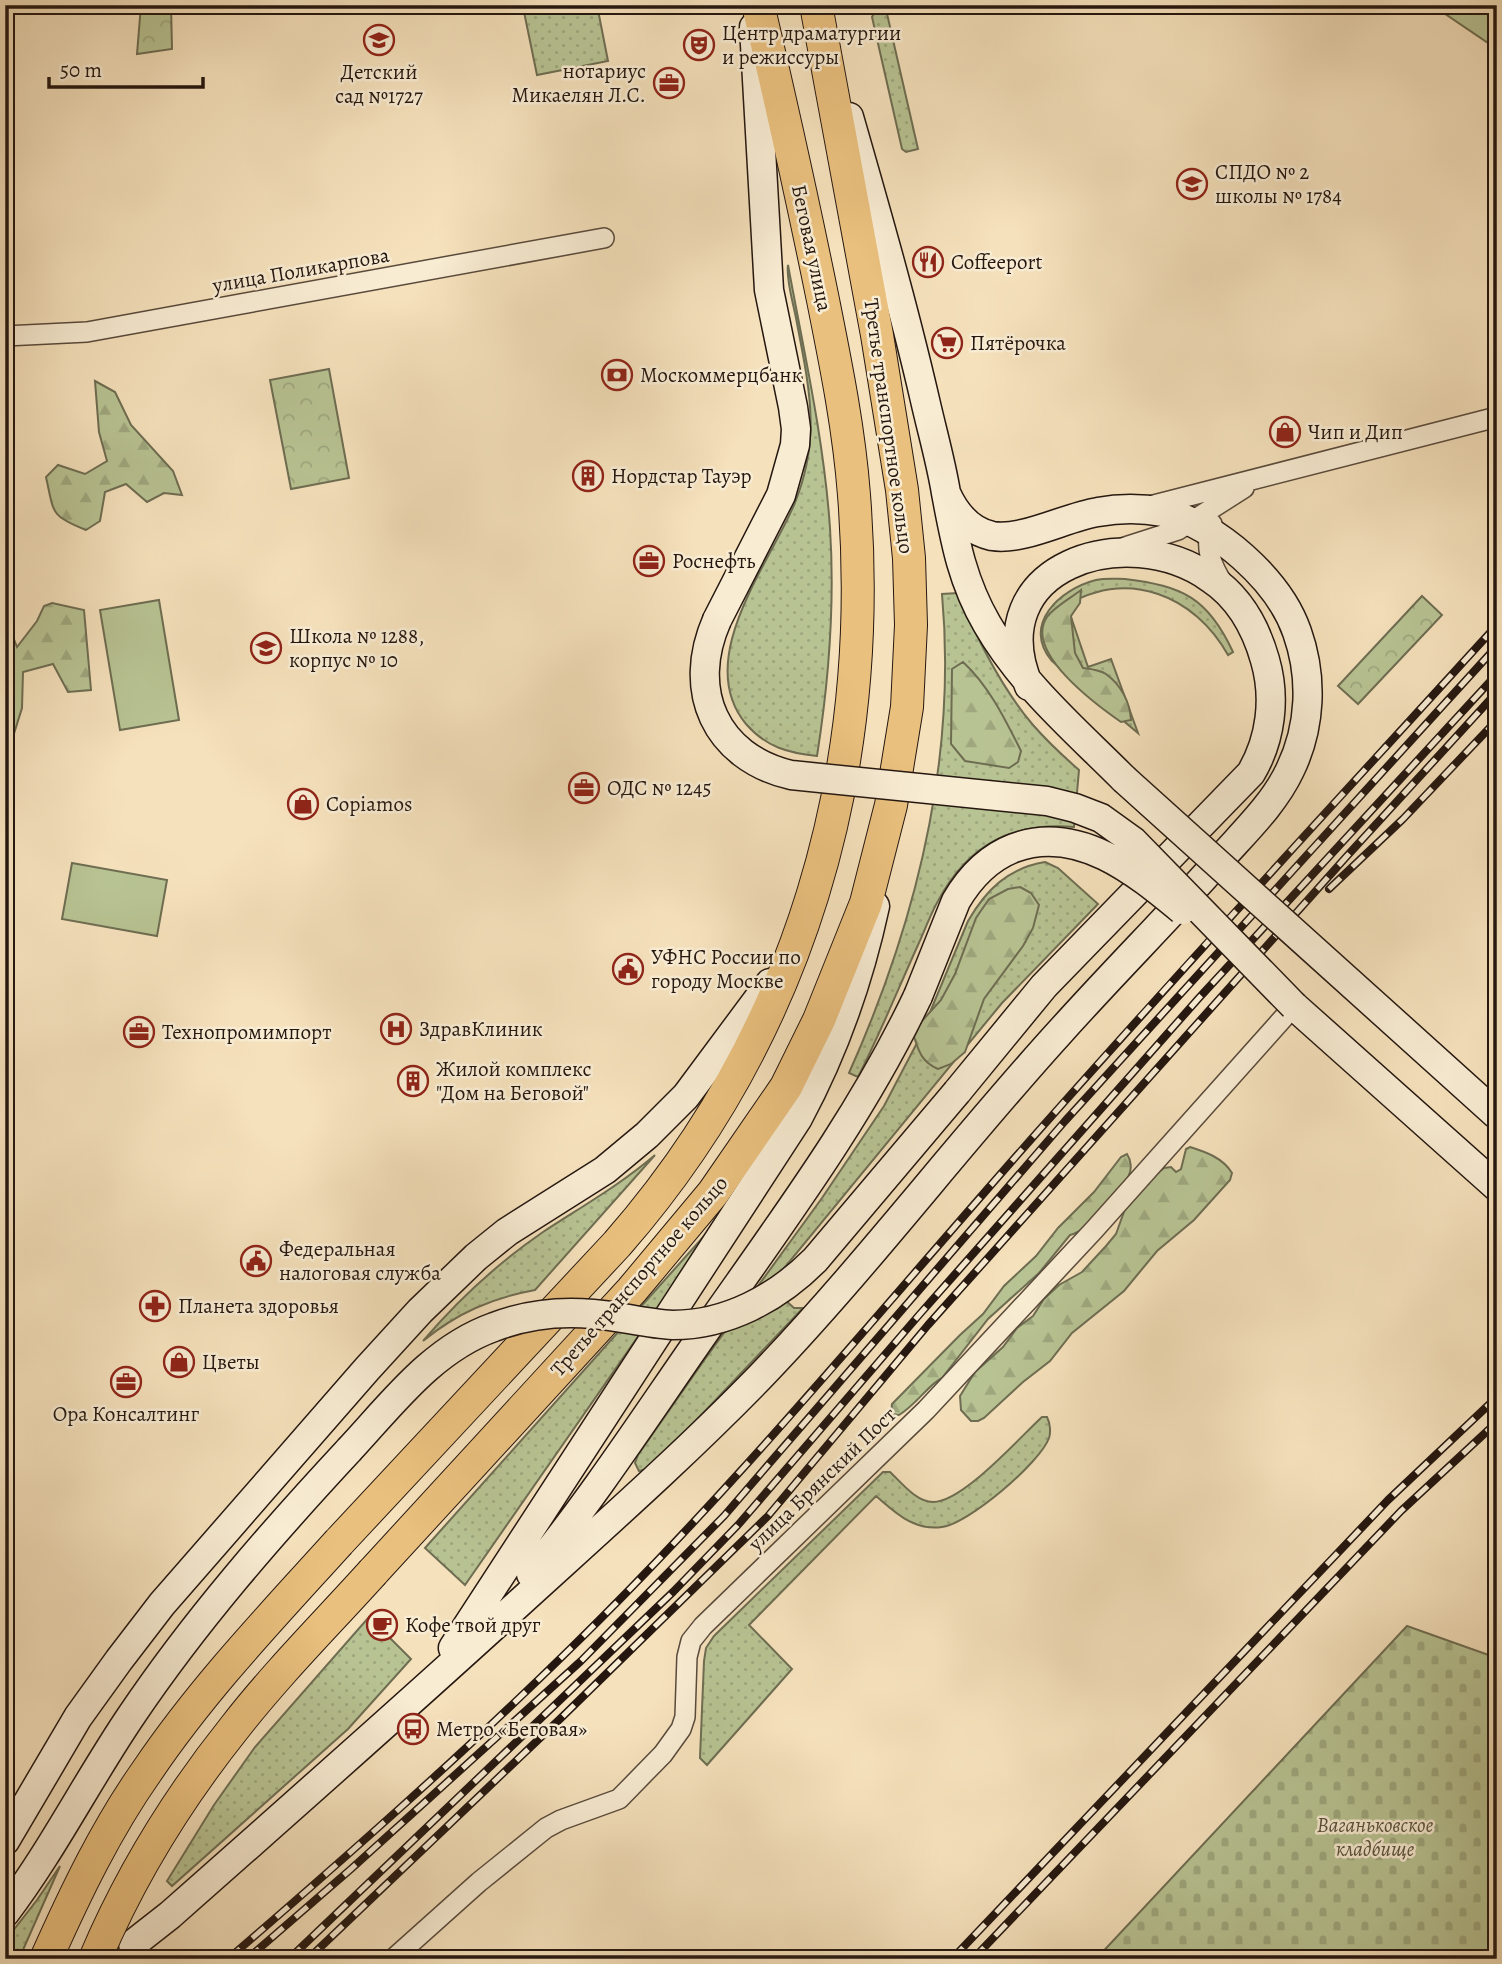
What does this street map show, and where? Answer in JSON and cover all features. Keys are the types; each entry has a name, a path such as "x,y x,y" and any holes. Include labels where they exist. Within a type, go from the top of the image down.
{"main road":[{"name":"Беговая улица","path":"755,5 787,130 841,389 854,494"},
{"path":"755,5 769,290 793,407 795,437 791,464 781,495 717,620 705,650 706,691 721,729 730,741 752,760 778,772 1048,801 1101,818 1150,855 1294,1006"},
{"path":"818,11 914,352 958,557 977,606 998,643 1030,686 1124,779 1497,1115"},
{"name":"Третье транспортное кольцо","path":"95,1959 142,1864 210,1760 262,1694 632,1290 690,1222 786,1087 848,954 866,903 891,805 907,707 911,625 909,558 902,490 877,335 818,11"},
{"path":"133,1944 179,1907 400,1712 685,1451 783,1353 1055,1038 1251,825 1291,768 1303,733 1308,704 1304,657 1294,623 1279,597 1255,568 1235,551 1201,528 1166,513 1139,509 1102,511 1015,535 997,536 968,525 957,513 946,493"},
{"name":"Третье транспортное кольцо","path":"46,1959 100,1847 146,1771 197,1702 339,1542 646,1211 718,1109 744,1063 796,947 838,802 854,695 858,557 854,494"},
{"path":"5,1913 27,1884 132,1715 177,1652 253,1556 415,1378 453,1348 493,1327 542,1315 567,1313 593,1314 657,1324 691,1323 733,1315 766,1299 798,1277 1044,986 1236,790 1256,764 1269,718 1269,680 1257,635 1233,597 1211,578 1188,565 1158,556 1126,552 1091,556 1059,569 1046,578 1033,592 1021,617 1019,652 1030,686"},
{"path":"400,1712 441,1665 465,1632 798,1118 833,1044 863,959 880,880 891,805"},
{"path":"448,1668 499,1613 578,1514 834,1147 864,1100 919,996 956,901 970,880 988,862 1002,853 1032,842 1049,840 1082,846 1132,872 1200,924 1497,1187"},
{"path":"5,1841 72,1728 162,1604 419,1311 507,1232 605,1170 647,1135 686,1096 796,947"}],"street":[{"name":"улица Поликарпова","path":"5,336 87,332 604,238"},
{"path":"1139,509 1497,417"},
{"path":"1091,556 1201,528 1229,500 1270,476"},
{"path":"1235,551 1228,543 1225,533 1225,512 1240,493 1270,476"},
{"path":"1201,528 1209,556 1233,597"},
{"name":"улица Брянский Пост","path":"393,1959 479,1881 546,1828 612,1802 625,1794 663,1754 681,1729 685,1717 687,1657 691,1641 703,1626 926,1410 1085,1240 1294,1006"}],"green space":[{"path":"141,5 171,5 172,49 137,54"},
{"path":"597,5 608,61 537,75 523,7"},
{"path":"885,5 918,149 906,152 902,149 872,17 876,10"},
{"path":"1432,5 1497,5 1497,49"},
{"path":"788,265 818,429 830,528 830,642 817,756 778,748 754,732 746,724 732,699 727,671 731,643 740,613 794,505 808,457 808,390"},
{"path":"329,369 349,478 291,489 270,380"},
{"path":"95,381 115,392 131,425 173,471 182,495 164,493 147,502 126,484 105,492 100,521 86,530 66,521 56,512 46,477 58,465 85,474 107,461 99,432"},
{"path":"1125,579 1163,586 1191,598 1214,619 1233,652 1228,655 1214,634 1197,617 1178,603 1158,594 1136,589 1114,589 1090,594 1067,605 1088,667 1111,659 1138,733 1052,661 1044,648 1041,634 1049,610 1070,591 1096,580"},
{"path":"1081,590 1080,603 1071,616 1075,653 1083,668 1104,673 1116,683 1127,700 1131,720 1121,722 1096,704 1066,677 1045,646 1042,631 1047,617"},
{"path":"958,593 981,645 1010,694 1038,731 1079,770 1074,827 1051,826 1011,833 994,841 963,865 935,906 858,1077 849,1073 894,958 926,839 937,779 943,717 945,656 942,594"},
{"path":"1422,596 1442,615 1358,704 1338,686"},
{"path":"159,600 179,720 120,730 100,610"},
{"path":"52,603 84,610 91,690 68,692 53,664 23,672 22,708 12,740 5,734 5,616 17,647 37,621 44,606"},
{"path":"963,662 989,692 1021,751 1018,762 1009,768 965,761 951,744 952,669"},
{"path":"1045,862 1058,868 1098,904 1002,1003 776,1278 774,1290 794,1308 803,1308 651,1468 639,1471 635,1463 638,1455 822,1198 884,1106 918,1041 975,910 991,890 1009,875"},
{"path":"72,863 167,880 157,936 62,919"},
{"path":"1020,887 1031,893 1039,905 1033,928 984,999 965,1052 951,1064 938,1069 922,1056 914,1037 921,1022 941,1000 955,974 976,918 989,899 1008,889"},
{"path":"1190,1147 1208,1153 1224,1163 1232,1173 1230,1180 1194,1220 1157,1251 1124,1291 1072,1333 1050,1361 984,1418 971,1421 961,1410 960,1396 975,1372 1003,1347 1017,1328 1033,1316 1044,1299 1059,1285 1082,1272 1106,1246 1116,1234 1125,1209 1142,1186 1164,1168 1171,1167 1176,1172 1181,1169 1186,1149"},
{"path":"1127,1154 1131,1164 1129,1175 1104,1210 1086,1226 1070,1235 1039,1273 988,1319 942,1378 905,1411 899,1415 891,1414 892,1404 983,1314 1004,1286 1036,1256 1058,1228 1094,1192 1121,1157"},
{"path":"655,1155 535,1290 504,1297 476,1308 449,1322 423,1341 464,1297 510,1256"},
{"path":"705,1235 708,1236 465,1585 425,1548"},
{"path":"1042,1417 1047,1417 1050,1430 1043,1449 1018,1476 985,1504 954,1523 932,1527 905,1519 876,1496 749,1625 792,1669 707,1765 700,1758 704,1661 706,1648 714,1636 883,1472 890,1472 921,1499 933,1502 945,1499 975,1481"},
{"path":"369,1617 411,1659 348,1729 172,1886 167,1881 214,1805 255,1747"},
{"name":"Ваганьковское кладбище","path":"1407,1626 1497,1658 1497,1959 1096,1959"},
{"path":"60,1866 19,1959 5,1959 5,1941"}],"tunnel":[{"path":"114,1959 133,1944"}],"railway":[{"path":"228,1959 359,1845 487,1728 629,1590 742,1470 1132,1026 1497,625"},
{"path":"247,1959 581,1661 724,1516 1065,1121 1497,646"},
{"path":"289,1959 673,1592 738,1525 1198,999 1497,674"},
{"path":"308,1959 768,1516 928,1325 1497,692"},
{"path":"1329,889 1403,819 1497,720"},
{"path":"952,1959 1388,1500 1497,1397"},
{"path":"973,1959 1401,1511 1497,1422"}],"place":[{"name":"Детский сад №1727","path":"379,40"},
{"name":"Центр драматургии и режиссуры","path":"699,45"},
{"name":"нотариус Микаелян Л.С.","path":"669,83"},
{"name":"СПДО № 2 школы № 1784","path":"1192,184"},
{"name":"Coffeeport","path":"928,262"},
{"name":"Пятёрочка","path":"947,343"},
{"name":"Москоммерцбанк","path":"617,375"},
{"name":"Чип и Дип","path":"1285,432"},
{"name":"Нордстар Тауэр","path":"588,476"},
{"name":"Роснефть","path":"649,561"},
{"name":"Школа № 1288, корпус № 10","path":"266,648"},
{"name":"ОДС № 1245","path":"584,788"},
{"name":"Copiamos","path":"303,804"},
{"name":"УФНС России по городу Москве","path":"628,969"},
{"name":"ЗдравКлиник","path":"396,1029"},
{"name":"Технопромимпорт","path":"139,1032"},
{"name":"Жилой комплекс \"Дом на Беговой\"","path":"413,1081"},
{"name":"Федеральная налоговая служба","path":"256,1261"},
{"name":"Планета здоровья","path":"155,1306"},
{"name":"Цветы","path":"179,1362"},
{"name":"Ора Консалтинг","path":"126,1382"},
{"name":"Кофе твой друг","path":"382,1625"},
{"name":"Метро «Беговая»","path":"413,1729"}]}
